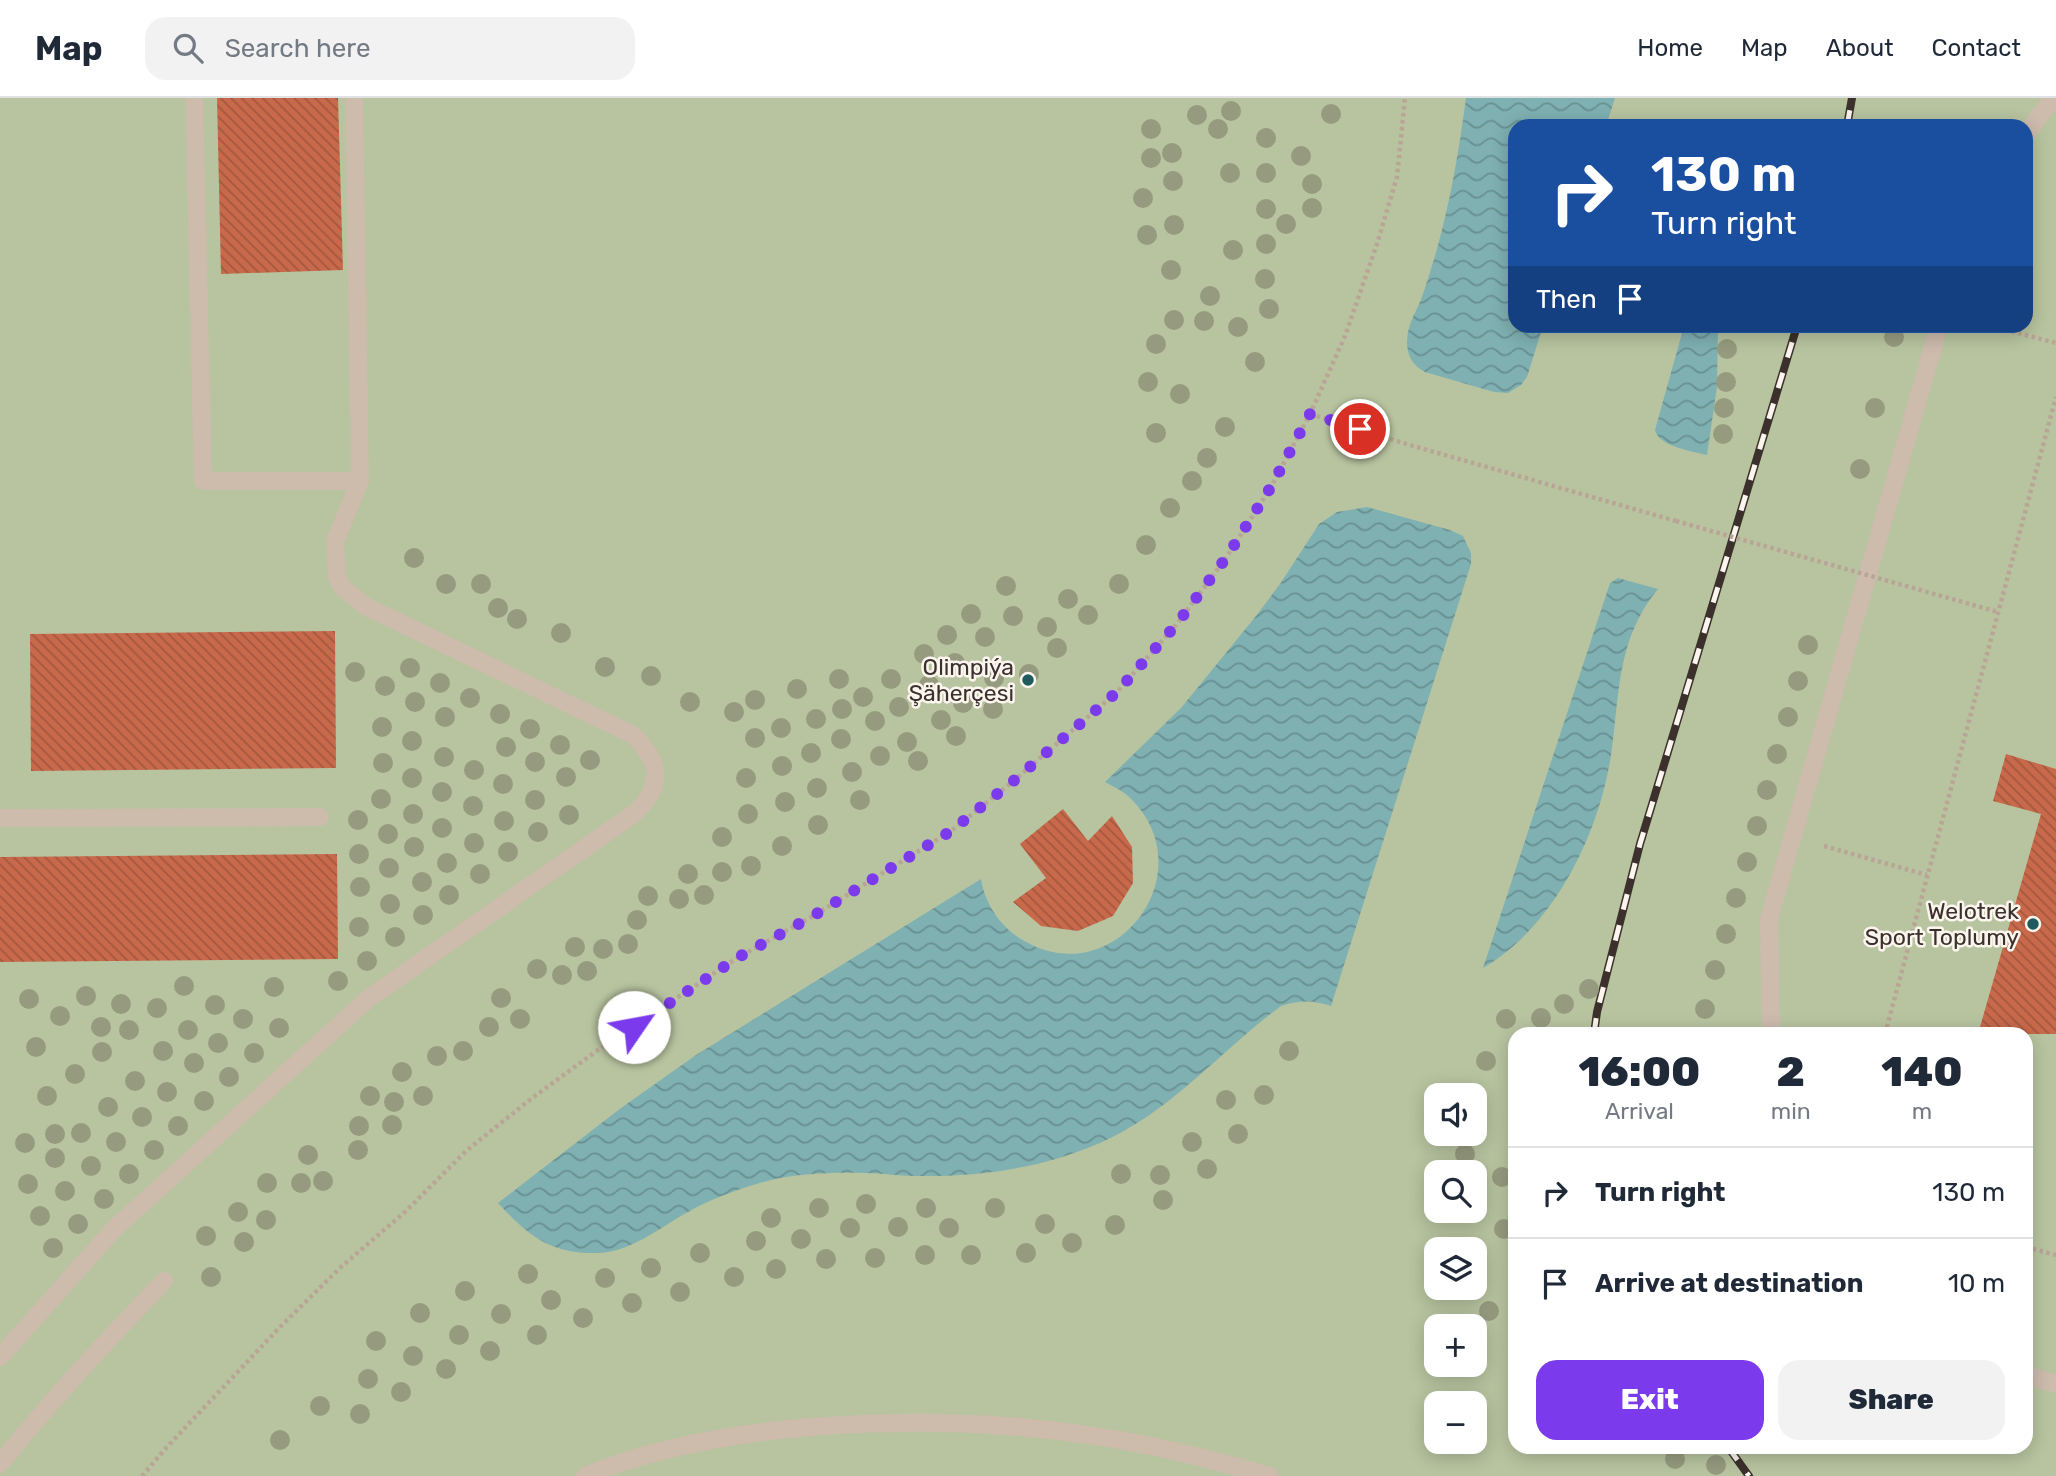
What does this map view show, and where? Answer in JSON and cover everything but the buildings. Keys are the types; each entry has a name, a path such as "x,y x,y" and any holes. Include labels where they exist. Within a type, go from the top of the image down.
{"lane":[{"path":"194,98 203,481 360,481"},
{"path":"0,1357 114,1229 369,998 635,813 647,801 654,787 653,761 647,749 633,735 365,606 342,587 337,577 335,541 360,481 354,98"},
{"path":"2033,125 2053,98"},
{"path":"1771,1027 1769,919 1937,333"},
{"path":"0,818 320,817"},
{"path":"0,1464 92,1356 164,1281"},
{"path":"2033,1377 2056,1384"},
{"path":"585,1476 686,1444 781,1429 877,1422 973,1423 1069,1432 1164,1448 1269,1476"}],"path":[{"path":"142,1476 212,1398 332,1275 405,1212 466,1151 503,1121 598,1050 737,958 813,916 951,831 1117,692 1176,625 1226,558 1271,487 1310,414 1345,336 1377,244 1397,177 1405,98"},
{"path":"2018,333 2056,343"},
{"path":"1887,1027 2056,397"},
{"path":"1310,414 1410,445 1998,612"},
{"path":"1831,848 1927,875"},
{"path":"2033,1249 2056,1255"}],"green space":[{"name":"Olimpiýa Şäherçesi","path":"0,98 2056,98 2056,1476 0,1476"}],"water":[{"path":"1466,98 1615,98 1608,119 1508,119 1508,333 1541,333 1527,377 1521,385 1508,393 1494,392 1425,372 1414,364 1407,347 1410,326 1435,256 1457,158"},
{"path":"1682,333 1718,333 1717,387 1707,455 1669,444 1657,436 1655,430"},
{"path":"1367,507 1463,536 1471,553 1471,564 1331,1006 1306,1001 1281,1006 1150,1115 1100,1143 1032,1165 962,1175 841,1173 779,1178 717,1198 633,1244 598,1253 566,1250 542,1241 520,1225 498,1203 621,1108 696,1055 981,879 995,914 1006,928 1021,939 1055,953 1088,952 1117,939 1139,917 1154,889 1158,858 1150,826 1128,796 1105,782 1181,708 1280,584 1319,524 1337,512"},
{"path":"1618,578 1658,589 1644,608 1627,648 1611,755 1596,816 1569,876 1552,903 1531,929 1483,968 1610,583"}],"railway":[{"path":"1848,119 1852,98"},
{"path":"1595,1027 1640,844 1795,333"},
{"path":"1733,1454 1749,1476"}],"place":[{"name":"Olimpiýa Şäherçesi","path":"1028,680"},
{"name":"Welotrek Sport Toplumy","path":"2033,924"}],"route":[{"path":"634,1027 737,958 813,916 951,831 1011,783 1117,692 1176,625 1241,535 1271,487 1310,414 1360,429"}]}
